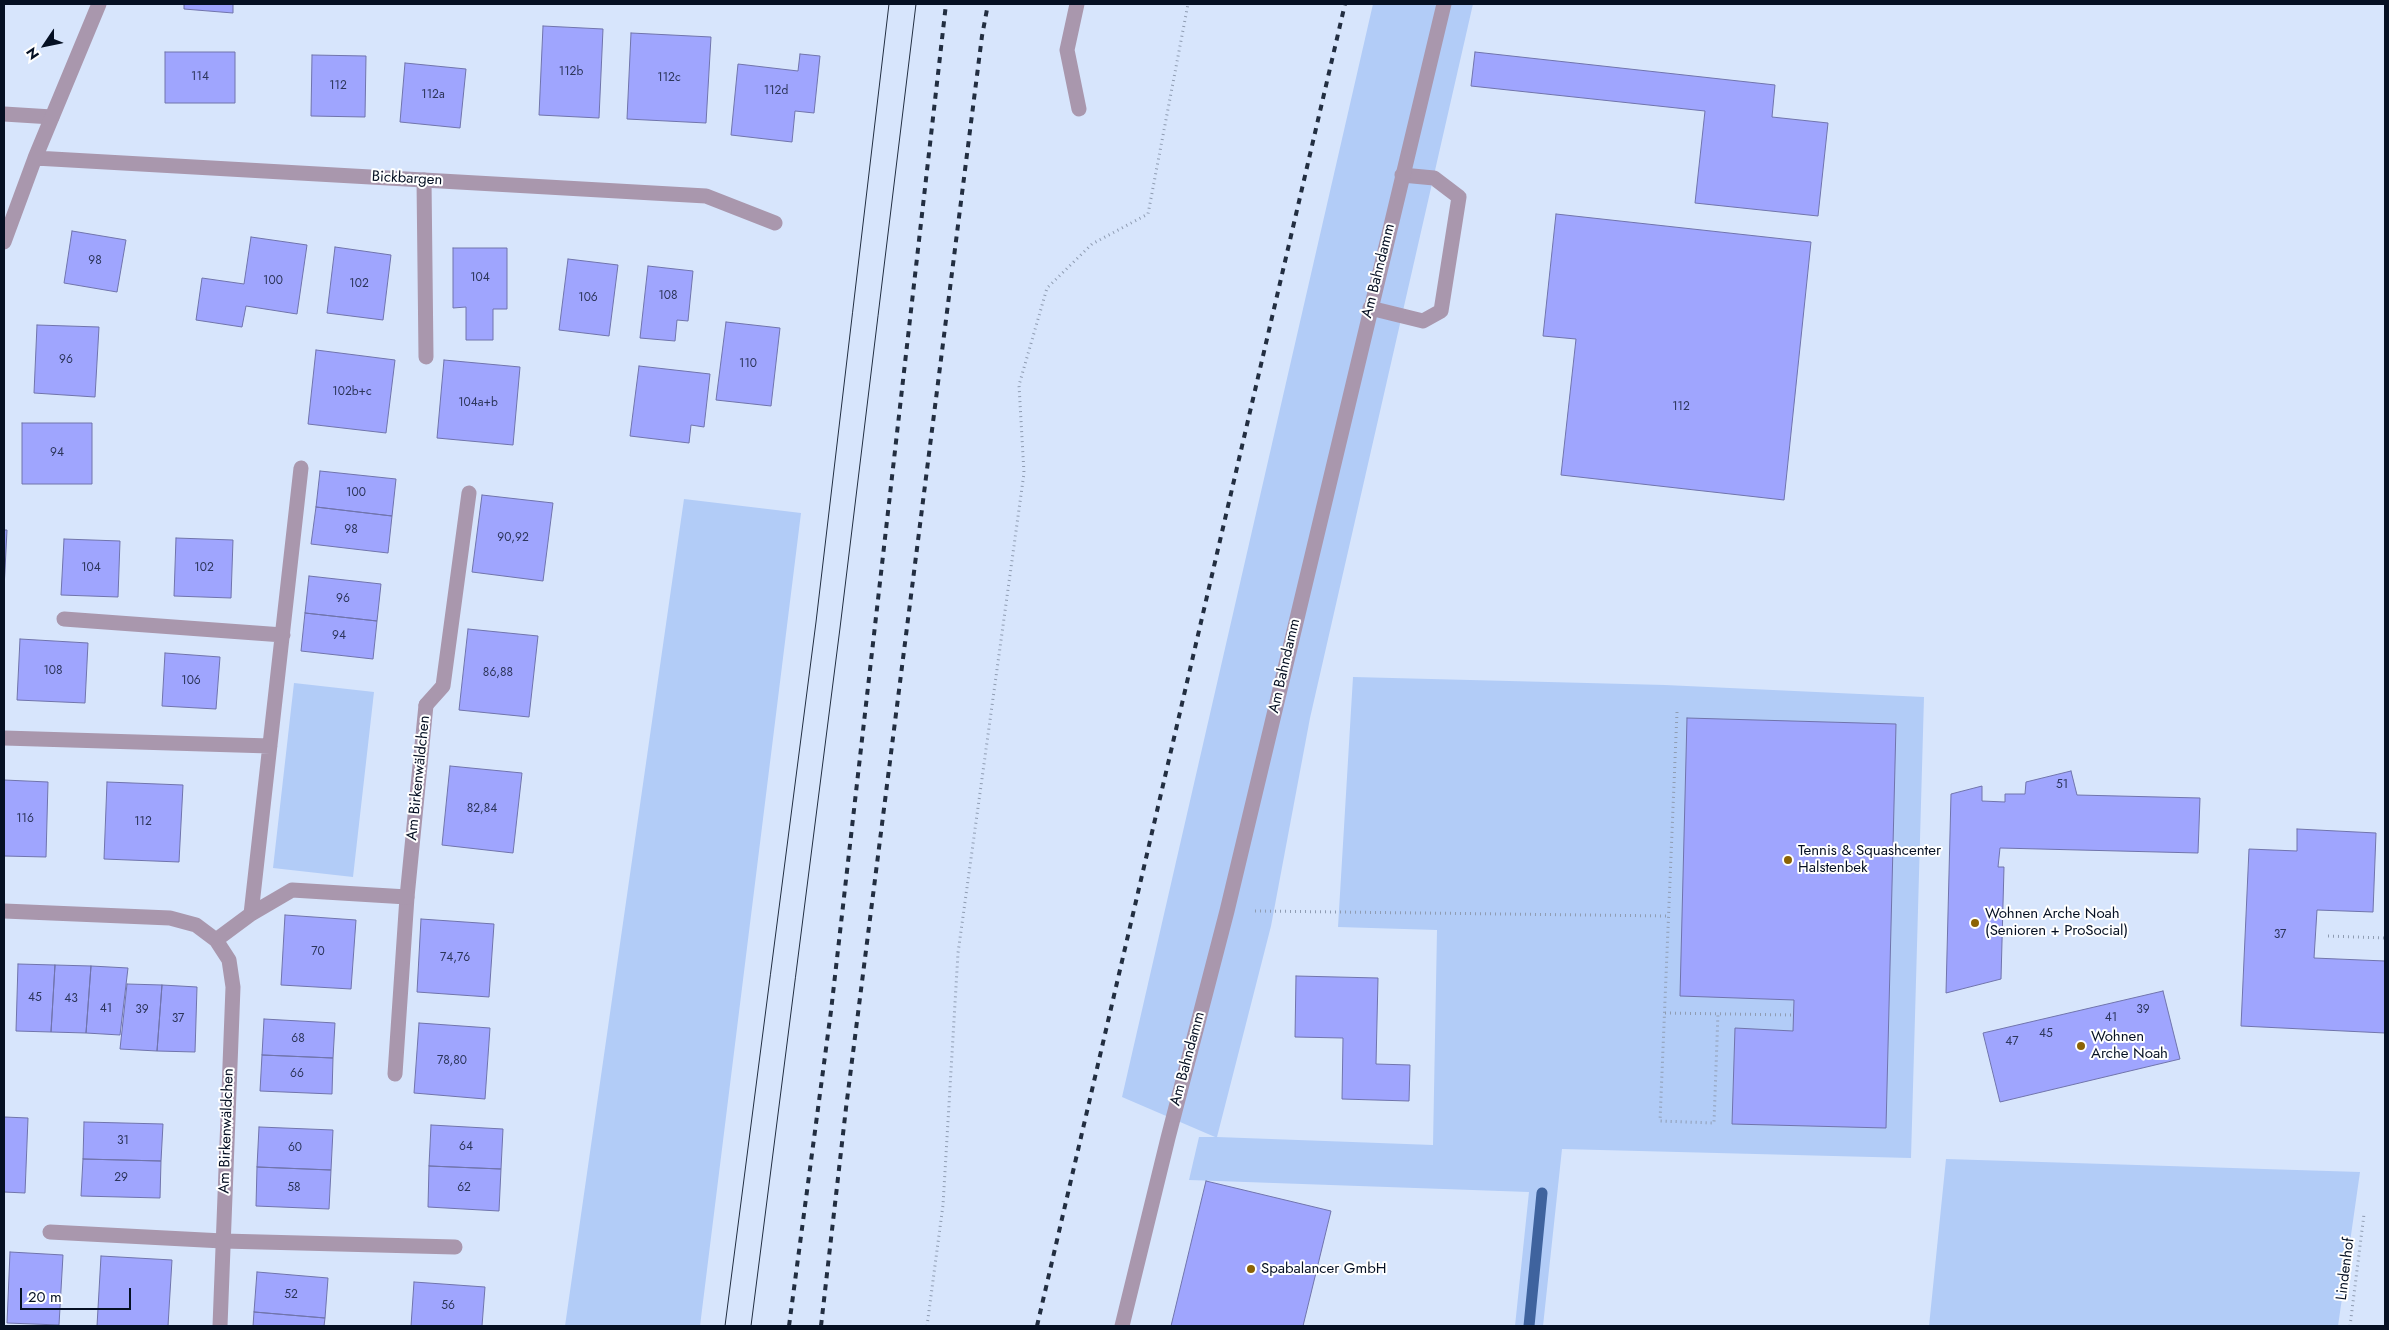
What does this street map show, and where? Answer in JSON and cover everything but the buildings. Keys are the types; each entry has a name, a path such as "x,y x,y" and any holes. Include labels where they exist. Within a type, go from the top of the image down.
{"street":[{"path":"4,242 35,158 99,4"},
{"path":"1077,4 1067,50 1079,109"},
{"name":"Am Bahndamm","path":"1122,1326 1165,1148 1227,911 1444,4"},
{"path":"4,114 52,117"},
{"name":"Bickbargen","path":"35,158 706,196 775,223"},
{"path":"1370,308 1423,321 1441,311 1459,197 1434,178 1402,175"},
{"path":"424,180 426,357"},
{"path":"251,914 301,468"},
{"name":"Am Birkenwäldchen","path":"395,1074 407,897 426,705 443,686 469,493"},
{"path":"64,619 283,635"},
{"path":"4,738 270,746"},
{"path":"216,940 251,914 292,890 407,897"},
{"name":"Am Birkenwäldchen","path":"4,911 170,918 196,925 216,940 229,960 234,987 220,1326"},
{"path":"50,1232 223,1241 455,1247"}],"path":[{"path":"926,1326 943,1205 958,953 1024,473 1019,385 1047,288 1092,244 1148,214 1188,4"},
{"path":"1677,712 1660,1121 1714,1124 1718,1013"},
{"path":"1227,911 1669,916"},
{"path":"2328,936 2385,938"},
{"path":"1665,1013 1794,1015"},
{"name":"Lindenhof","path":"2350,1326 2364,1214"}],"shaded area":[{"path":"1373,4 1473,4 1310,718 1271,926 1217,1137 1433,1145 1437,930 1338,927 1353,677 1665,685 1924,697 1911,1158 1562,1149 1543,1326 1515,1326 1529,1192 1189,1180 1199,1137 1215,1137 1122,1097"},
{"path":"684,499 801,513 700,1326 565,1326"},
{"path":"294,683 374,692 353,877 273,868"},
{"path":"1946,1159 2360,1172 2338,1326 1929,1326"}],"waterway":[{"path":"1529,1326 1542,1193"}],"tram line":[{"path":"725,1326 816,622 889,4"},
{"path":"751,1326 840,628 916,4"}],"railway":[{"path":"789,1326 831,1011 946,4"},
{"path":"821,1326 846,1108 982,36 988,4"},
{"path":"1037,1326 1345,4"}],"place":[{"name":"Tennis & Squashcenter Halstenbek","path":"1788,860"},
{"name":"Wohnen Arche Noah (Senioren + ProSocial)","path":"1975,923"},
{"name":"Wohnen Arche Noah","path":"2081,1046"},
{"name":"Spabalancer GmbH","path":"1251,1269"}]}
